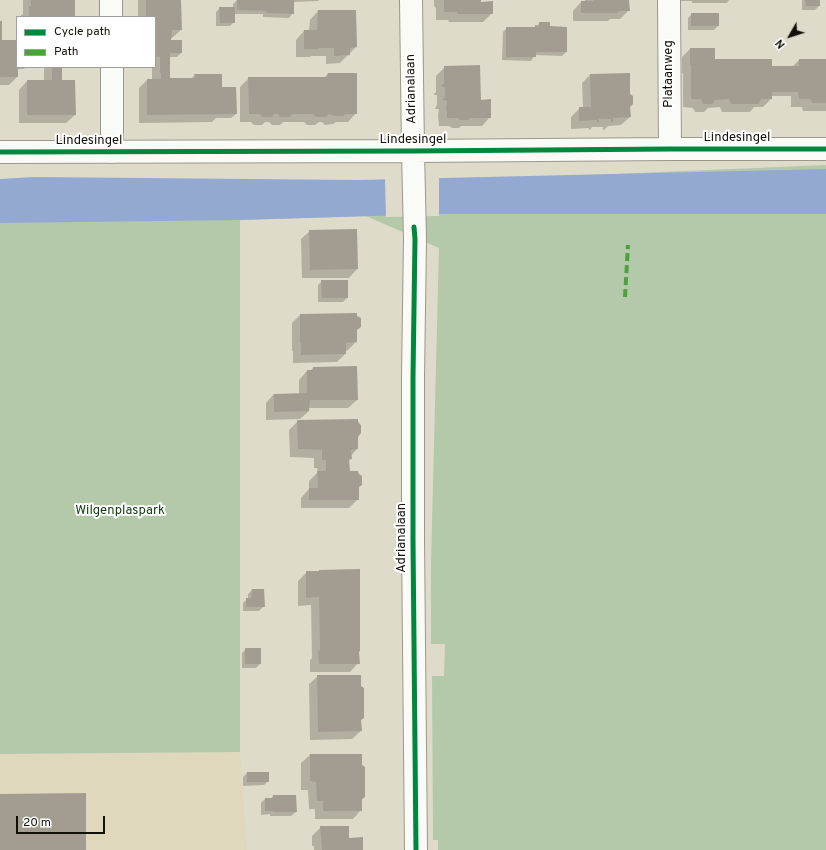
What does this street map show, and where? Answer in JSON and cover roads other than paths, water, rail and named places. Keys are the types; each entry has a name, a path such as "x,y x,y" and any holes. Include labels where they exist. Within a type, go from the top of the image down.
{"street":[{"path":"111,0 111,16"},
{"name":"Adrianalaan","path":"411,0 415,239 413,540 416,850"},
{"name":"Plataanweg","path":"669,0 670,149"},
{"path":"112,68 112,152"},
{"name":"Lindesingel","path":"0,152 112,152 413,158 670,149 826,149"}],"water":[{"path":"826,169 826,214 440,214 240,220 0,223 0,179 34,177 358,180"}],"park label":[{"name":"Wilgenplaspark","path":"120,511"}]}
